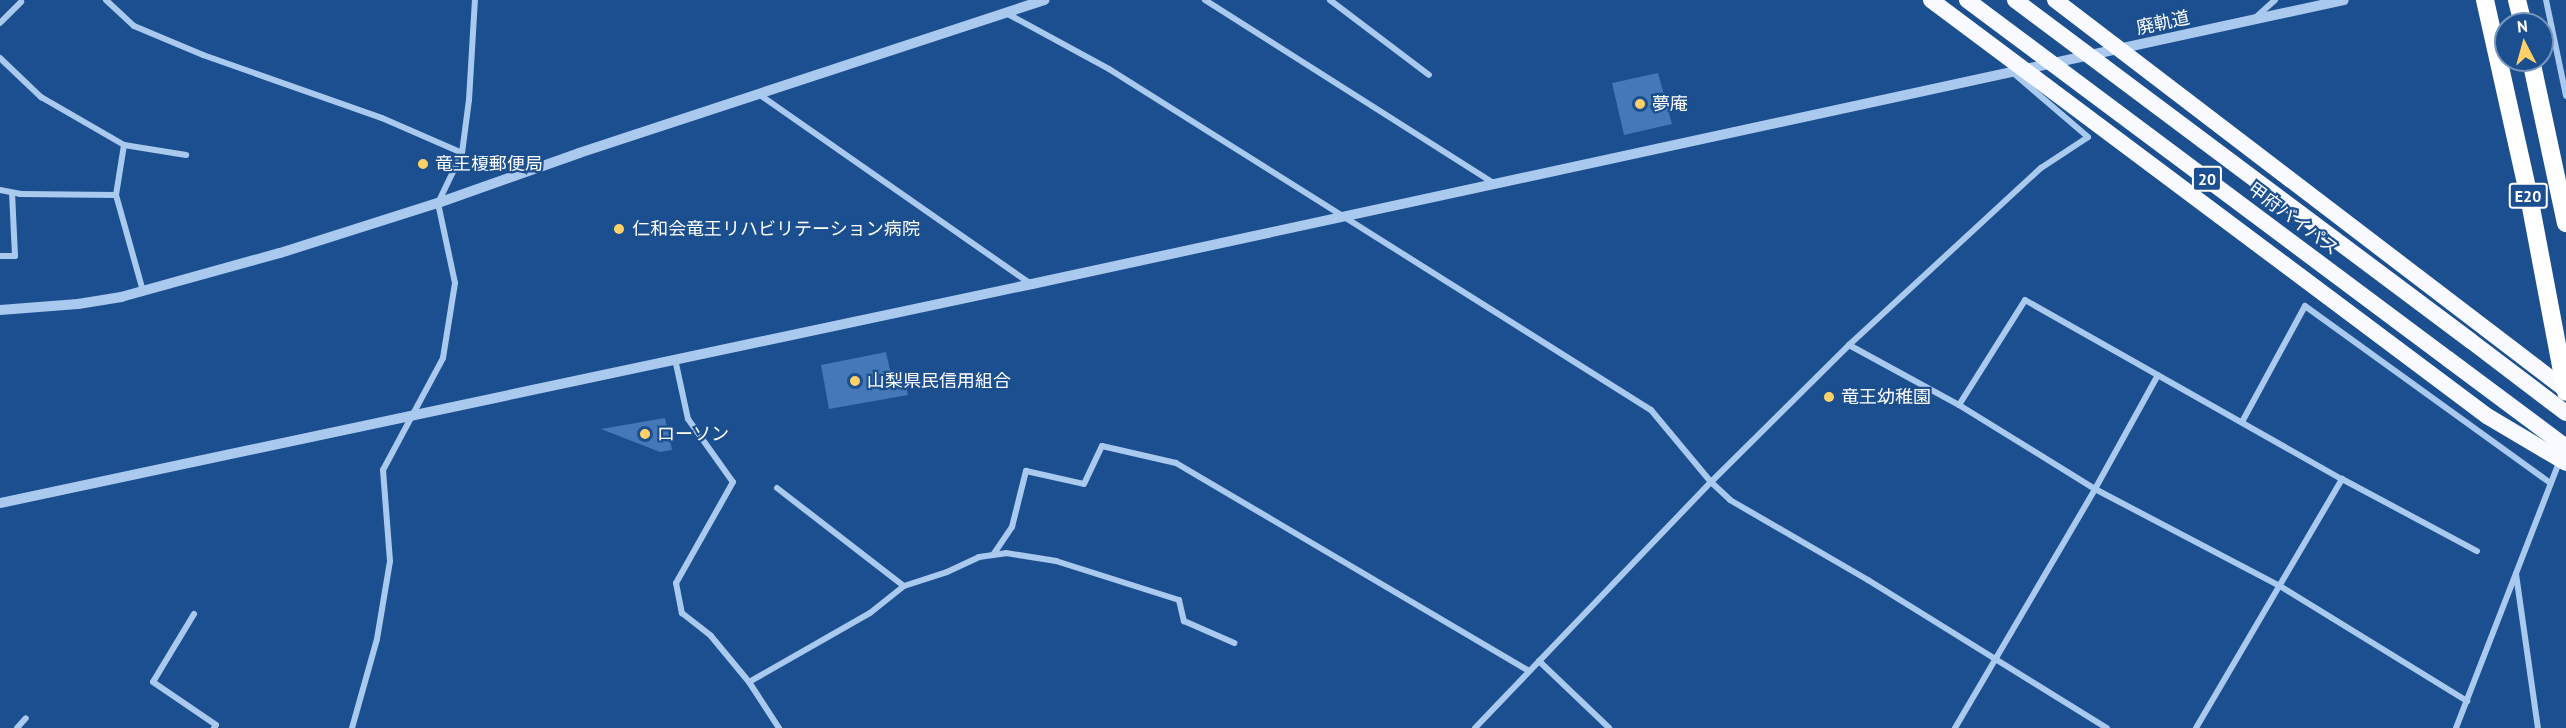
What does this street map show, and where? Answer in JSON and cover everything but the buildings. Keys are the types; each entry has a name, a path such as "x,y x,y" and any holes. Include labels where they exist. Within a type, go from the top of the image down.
{"highway":[{"path":"1931,0 2017,70 2487,416 2564,456"},
{"name":"甲府バイパス","path":"1967,0 2448,359 2564,456"},
{"name":"甲府バイパス","path":"2015,0 2566,413"},
{"path":"2055,0 2566,391"},
{"name":"E20","path":"2485,0 2530,202 2566,391"},
{"name":"E20","path":"2534,72 2566,223"}],"street":[{"path":"106,0 134,26 202,55 382,118 462,153"},
{"path":"352,728 377,639 390,561 383,470 443,358 455,283 438,203 462,153 469,100 475,0"},
{"path":"0,310 78,304 143,291 280,253 438,203 579,153 1044,0"},
{"path":"1205,0 1496,184"},
{"path":"1330,0 1429,75"},
{"path":"2253,20 2275,0"},
{"name":"廃軌道","path":"0,503 1032,284 2344,0"},
{"path":"2546,0 2566,96"},
{"path":"0,23 21,2"},
{"path":"1006,13 1109,69 1652,410 1711,482 1730,500 1868,580 2107,728"},
{"path":"0,58 41,97 124,145 186,156"},
{"path":"1475,728 1711,482 1849,345 2042,168 2088,137 2017,70"},
{"path":"760,95 1032,284"},
{"path":"124,145 116,195 143,291"},
{"path":"0,190 12,193 116,195"},
{"path":"0,256 15,256 12,193"},
{"path":"1959,405 2025,300 2342,479 2477,551"},
{"path":"2242,422 2305,306 2549,482"},
{"path":"1849,345 1959,405 2095,489 2280,586 2467,701"},
{"path":"675,359 688,419 733,482 676,583 682,613 711,636 749,682 779,728"},
{"path":"1955,728 2095,489 2158,375"},
{"path":"993,555 1012,527 1026,471 1084,484 1102,446 1176,463 1529,671"},
{"path":"2456,728 2549,482 2564,456"},
{"path":"2196,728 2342,479"},
{"path":"777,488 904,586"},
{"path":"749,682 870,613 904,586 947,572 980,557 1006,553 1056,561 1179,600 1184,621 1234,643"},
{"path":"2515,573 2538,728"},
{"path":"194,614 153,682 216,725 214,728"},
{"path":"1539,661 1609,728"},
{"path":"17,728 26,718"}],"place":[{"name":"夢庵","path":"1640,104"},
{"name":"竜王榎郵便局","path":"423,164"},
{"name":"仁和会竜王リハビリテーション病院","path":"619,229"},
{"name":"山梨県民信用組合","path":"855,381"},
{"name":"竜王幼稚園","path":"1829,397"},
{"name":"ローソン","path":"645,434"}]}
